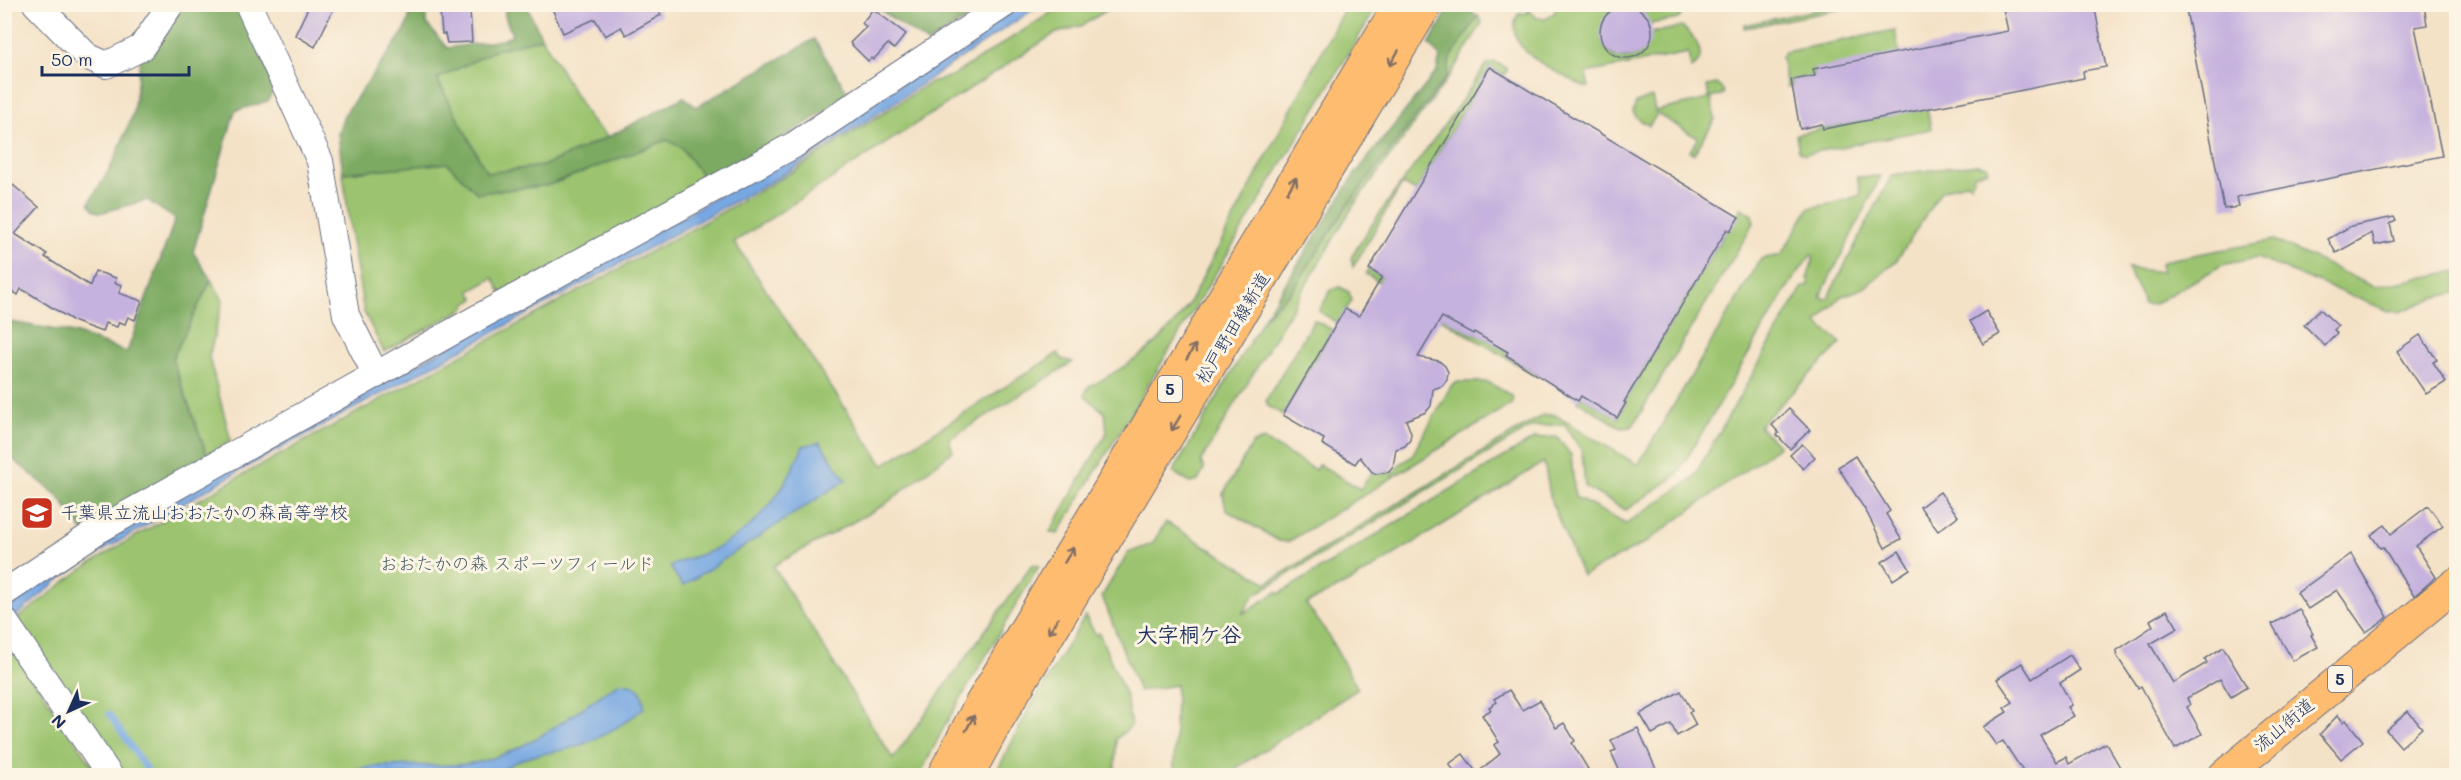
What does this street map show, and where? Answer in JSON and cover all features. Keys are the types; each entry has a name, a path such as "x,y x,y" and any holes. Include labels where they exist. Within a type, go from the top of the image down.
{"main road":[{"name":"松戸野田線新道","path":"944,776 984,698 1417,6"},
{"name":"松戸野田線新道","path":"968,776 998,719 1417,6"},
{"name":"流山街道","path":"2224,776 2457,584"}],"street":[{"path":"36,4 87,56 106,65 141,48 171,4"},
{"path":"248,4 320,161 346,315 376,375"},
{"path":"4,593 97,531 794,145 1005,4"},
{"path":"4,620 110,776"}],"green space":[{"path":"1350,4 1378,5 1058,534 1050,532 1107,432 1105,413 1085,396 1087,388 1143,353 1167,332 1188,305 1342,13"},
{"path":"183,5 238,5 275,85 268,101 235,111 193,252 211,280 172,359 207,455 82,530 58,496 5,453 4,321 74,333 127,352 175,219 147,200 100,213 89,203 113,163 133,114 140,60"},
{"path":"413,5 427,5 426,23 447,48 502,40 512,35 505,16 505,5 526,5 542,38 495,50 437,79 487,173 543,166 608,137 684,97 696,107 814,39 850,96 708,184 681,147 667,140 549,185 477,193 447,163 343,173 338,134 344,115 405,30"},
{"path":"873,5 989,5 928,43"},
{"name":"おおたかの森 スポーツフィールド","path":"1063,5 1115,5 1083,25 1054,34 734,242 883,465 1058,353 1062,359 1073,362 949,439 953,451 884,505 773,566 893,759 1033,564 1039,566 945,725 920,775 123,775 17,619 79,571 117,547 237,478 789,174 931,82 952,76"},
{"path":"1451,5 1457,5 1478,16 1450,59 1447,76 1348,205 1293,290 1265,316 1353,177 1437,71 1440,56 1429,44"},
{"path":"1557,5 1683,5 1684,12 1678,19 1650,24 1637,9 1620,9 1609,15 1603,25 1601,36 1604,46 1612,55 1623,58 1643,51 1650,40 1651,33 1682,27 1696,41 1700,53 1697,64 1691,68 1688,53 1586,73 1589,87 1584,87 1534,58 1523,49 1516,38 1514,26 1519,13 1527,13 1529,10 1537,18 1546,19 1555,12"},
{"path":"1825,5 1862,5 1744,28 1744,25 1825,8"},
{"path":"1478,16 1482,23 1449,77 1353,206 1201,461 1204,470 1198,481 1190,483 1173,472 1265,316 1293,290 1348,205 1447,76 1450,59"},
{"path":"1895,30 1899,53 1813,70 1815,76 1791,80 1792,87 1787,87 1781,57 1785,52"},
{"path":"542,38 590,120 608,137 543,166 487,173 437,79 495,50"},
{"path":"1495,62 1508,69 1504,75 1490,67 1416,191 1402,184 1353,267 1351,258 1383,208 1486,64"},
{"path":"1716,84 1724,94 1711,98 1715,119 1694,154 1690,151 1698,138 1657,114 1649,126 1637,118 1633,112 1636,103 1652,97 1655,111 1709,99 1707,86"},
{"path":"1927,108 1931,129 1805,154 1799,151 1796,134"},
{"path":"667,140 681,147 708,184 502,294 493,278 470,291 475,299 466,304 465,308 384,352 364,312 343,173 447,163 477,193 549,185"},
{"path":"1977,164 1988,166 1988,170 1974,175 1971,185 1967,182 1941,191 1897,260 1864,288 1840,297 1817,323 1841,343 1759,426 1779,446 1645,543 1582,576 1551,501 1544,462 1355,579 1306,604 1325,630 1358,689 1226,775 1174,775 1176,685 1139,691 1102,596 1128,553 1152,544 1166,522 1267,583 1543,415 1555,415 1638,465 1761,259 1781,255 1809,208 1861,195 1857,177 1881,176 1820,297 1827,299 1892,175","holes":["1811,255 1814,256 1808,276 1809,285 1802,288 1693,478 1626,524 1575,497 1571,455 1557,437 1535,438 1279,594 1277,592 1242,614 1254,595 1531,427 1564,424 1582,451 1585,487 1626,510 1677,475 1789,285"]},
{"path":"1741,208 1752,215 1754,223 1632,427 1622,428 1578,401 1581,396 1618,418 1626,404 1624,402 1727,229 1730,231"},
{"path":"2274,240 2374,287 2456,271 2456,293 2433,298 2400,312 2389,311 2257,258 2222,265 2154,304 2143,305 2143,300 2127,268 2162,272 2161,263 2172,259"},
{"path":"1369,269 1472,334 1474,332 1508,352 1506,355 1539,372 1537,376 1366,274"},
{"path":"211,280 223,300 209,357 231,441 207,455 172,359"},
{"path":"1340,287 1349,292 1352,301 1337,323 1319,311 1331,290"},
{"path":"1314,320 1333,330 1283,415 1268,406 1266,400"},
{"path":"1458,382 1488,382 1512,396 1513,403 1288,542 1279,541 1226,510 1223,494 1253,443 1265,440 1315,470 1319,464 1360,489 1372,472 1382,475 1389,472 1392,475 1400,464 1411,457 1451,386"},
{"path":"1085,616 1096,635 1099,633 1126,696 1131,726 1116,739 1115,775 995,775 1028,711"},
{"path":"4,636 99,775 5,775"}],"water":[{"path":"1022,5 1040,5 781,176 241,470 92,557 60,579 15,617 9,608 83,551 799,151"},
{"path":"820,442 846,480 683,586 670,567 713,550 744,530 757,519 778,493 803,446"},
{"path":"620,683 635,686 641,693 644,708 637,714 593,740 565,750 514,762 498,775 339,775 370,767 467,764 489,759 509,752 547,732"}],"building":[{"path":"310,4 336,4 315,47 295,35"},
{"path":"550,4 655,4 661,15 626,35 621,27 605,36 595,19 563,33"},
{"path":"2002,4 2094,4 2106,67 2083,71 2084,78 1823,129 1822,124 1800,129 1791,80 1815,76 1813,69 2008,31"},
{"path":"2185,4 2424,4 2427,25 2415,27 2442,156 2237,197 2239,207 2224,209"},
{"path":"1626,6 1636,8 1644,14 1650,22 1652,32 1650,42 1644,50 1636,56 1626,58 1616,56 1608,50 1602,42 1600,32 1602,22 1608,14 1616,8"},
{"path":"873,9 906,34 894,49 888,44 873,60 871,58 868,61 850,43 866,27 862,23"},
{"path":"470,10 472,42 447,43 445,34 442,34 440,11"},
{"path":"1490,67 1739,217 1730,231 1727,229 1624,402 1626,403 1617,418 1581,396 1578,401 1506,355 1508,352 1442,317 1418,357 1439,361 1448,372 1447,380 1442,386 1433,389 1431,406 1426,412 1406,420 1411,433 1410,440 1405,446 1396,449 1393,467 1389,472 1376,474 1360,457 1355,464 1322,444 1324,439 1283,415 1345,309 1359,316 1382,277 1369,269"},
{"path":"13,185 39,207 15,234 47,254 45,257 90,286 95,271 116,278 115,283 122,285 119,293 142,301 135,320 128,317 125,324 119,322 117,327 105,323 102,332 75,322 21,289 18,295 4,286 4,195"},
{"path":"2394,217 2396,221 2390,224 2394,241 2375,245 2372,233 2336,253 2328,239 2351,226"},
{"path":"2320,309 2338,326 2334,330 2337,333 2325,346 2304,325"},
{"path":"1986,311 2000,334 1983,344 1970,321"},
{"path":"2420,335 2437,360 2433,362 2446,382 2426,394 2397,351"},
{"path":"1789,409 1810,430 1790,449 1777,435 1779,433 1772,425"},
{"path":"1802,444 1815,457 1803,469 1790,455"},
{"path":"1855,456 1890,511 1886,514 1901,539 1885,548 1867,513 1838,467"},
{"path":"1940,492 1958,516 1938,531 1920,507"},
{"path":"2428,506 2443,526 2416,546 2436,577 2414,596 2383,547 2380,548 2371,535 2385,525 2391,534"},
{"path":"1899,551 1910,569 1893,580 1882,562"},
{"path":"2351,554 2388,617 2366,632 2337,590 2308,609 2297,593"},
{"path":"2299,609 2318,647 2293,661 2272,624"},
{"path":"2167,610 2178,628 2150,644 2173,683 2207,663 2205,659 2223,647 2247,687 2231,697 2220,679 2187,698 2190,705 2187,707 2202,734 2175,749 2141,686 2138,688 2116,655 2118,654 2116,651 2153,626 2150,620"},
{"path":"2070,655 2080,670 2060,683 2072,705 2068,707 2074,716 2040,735 2057,762 2066,757 2069,764 2106,743 2125,776 2026,776 2003,741 1996,745 1983,727 2007,712 2004,708 2013,702 1997,679 2022,663 2032,679"},
{"path":"1509,690 1522,710 1540,700 1556,728 1564,723 1575,741 1572,743 1588,769 1577,776 1458,776 1449,764 1463,754 1477,773 1500,754 1494,745 1499,742 1482,715 1491,710 1489,707 1497,702 1494,699"},
{"path":"1681,691 1692,711 1689,712 1696,725 1677,736 1671,724 1652,734 1640,714"},
{"path":"2408,711 2422,728 2401,747 2386,730"},
{"path":"2338,715 2343,722 2346,720 2363,741 2341,759 2320,734"},
{"path":"1638,728 1659,776 1622,776 1611,752 1616,750 1611,740"}],"waterway":[{"path":"109,714 151,776"}],"place":[{"name":"千葉県立流山おおたかの森高等学校","path":"37,513"}],"district":[{"name":"大字桐ケ谷","path":"1189,635"}]}
